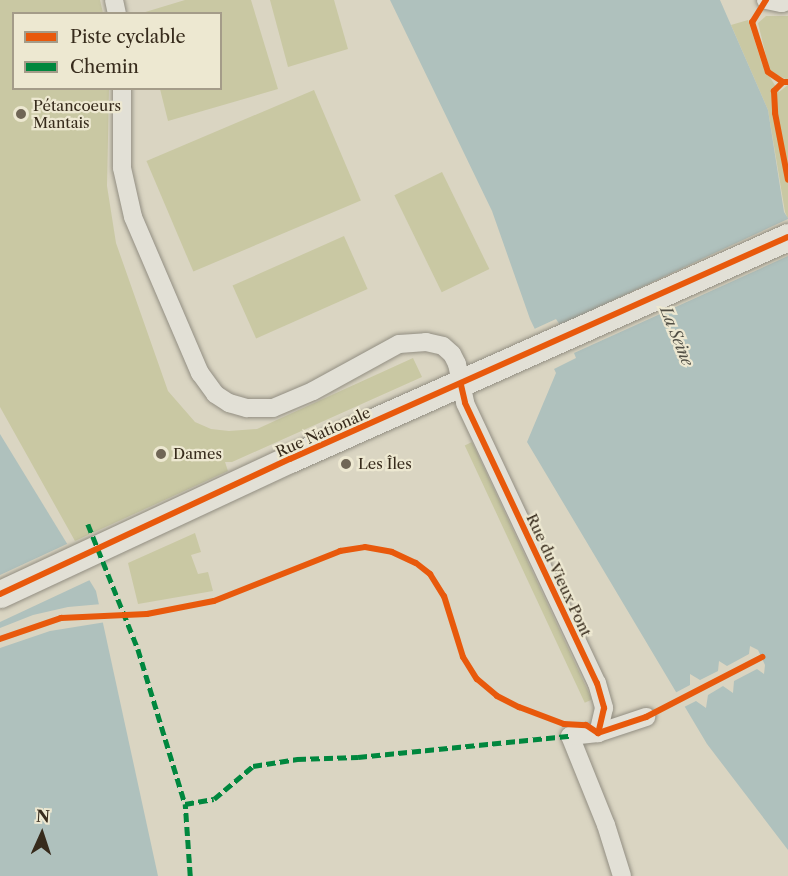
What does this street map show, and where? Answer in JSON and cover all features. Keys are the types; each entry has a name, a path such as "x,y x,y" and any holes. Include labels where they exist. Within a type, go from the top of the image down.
{"main road":[{"name":"Rue Nationale","path":"0,594 290,459 461,385 788,237"}],"street":[{"path":"766,0 782,3 788,1"},
{"name":"Rue du Vieux Pont","path":"122,90 122,168 133,218 200,373 215,394 247,408 273,408 313,391 399,344 415,342 443,346 452,354 457,363 465,404 597,683 604,708 598,733"},
{"path":"622,876 606,825 570,736 598,733 646,717"}],"green space":[{"path":"0,0 100,0 103,12 12,12 12,90 109,90 107,186 116,243 168,391 195,422 211,429 229,431 257,429 413,358 422,377 232,462 225,462 228,471 75,541 0,407"},
{"path":"185,0 251,0 278,89 168,121 160,90 222,90 222,12 145,12"},
{"path":"270,0 334,0 348,49 288,67"},
{"path":"766,16 788,16 788,80 770,72 758,23"},
{"path":"748,20 762,64 779,92 788,85 788,219 768,110 731,25"},
{"path":"314,90 361,200 193,272 146,161"},
{"path":"442,172 489,269 442,292 394,195"},
{"path":"344,236 368,289 256,339 233,286"},
{"path":"472,442 592,699 585,703 465,445"},
{"path":"195,533 201,552 191,555 198,574 208,572 213,591 138,604 128,563"}],"water":[{"name":"La Seine","path":"390,0 720,0 768,110 784,212 788,218 788,850 707,744 527,442 556,373 530,319 492,211"},
{"path":"0,434 96,591 158,876 0,876"}],"pier":[{"path":"788,219 788,256 574,353 576,358 552,370 532,330 556,319 560,325"},
{"path":"69,543 92,579 0,622 0,575"},
{"path":"102,604 106,622 50,631 0,648 0,628 33,615 68,607"},
{"path":"750,646 758,650 765,665 764,674 757,669 734,681 733,693 723,686 708,695 706,708 696,701 682,708 673,694 690,685 690,674 700,680 718,671 719,661 727,666 749,654"}],"marked path":[{"path":"88,524 138,649 185,804"},
{"path":"190,876 185,804 214,799 253,766 297,759 358,757 570,736"}],"cycle path":[{"path":"766,0 752,22 768,72 783,82 788,82"},
{"path":"783,82 774,91 775,113 788,180"},
{"path":"0,594 290,459 788,237"},
{"path":"461,385 465,403 597,683 604,708 598,733"},
{"path":"0,639 61,618 147,614 214,601 340,551 365,547 392,552 416,563 430,574 444,596 463,657 477,679 497,696 564,724 586,725 598,733"},
{"path":"598,733 646,717 762,657"}],"place":[{"name":"Pétancoeurs Mantais","path":"21,114"},
{"name":"Dames","path":"161,454"},
{"name":"Les Îles","path":"346,464"}]}
